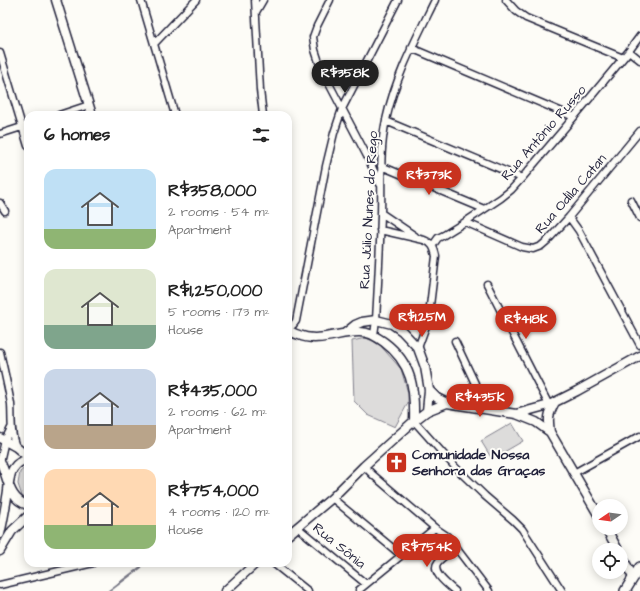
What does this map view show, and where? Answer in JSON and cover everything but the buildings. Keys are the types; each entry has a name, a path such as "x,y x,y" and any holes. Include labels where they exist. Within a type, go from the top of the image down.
{"main road":[{"path":"624,591 640,567"}],"street":[{"path":"56,0 91,111"},
{"path":"141,0 174,111"},
{"path":"154,44 196,0"},
{"path":"255,0 263,111"},
{"path":"256,12 263,0"},
{"path":"330,0 313,37 314,50 381,186"},
{"path":"292,326 296,321 326,166 334,133 342,109 398,0"},
{"name":"Rua Júlio Nunes do Rego","path":"374,335 381,213 381,166 386,121 394,90 411,48 435,0"},
{"path":"507,1 516,11 526,18 623,58"},
{"name":"Rua Antônio Russo","path":"433,245 438,238 465,222 511,190 574,117 640,36"},
{"path":"411,48 574,117"},
{"path":"629,51 640,60"},
{"path":"0,53 24,123"},
{"path":"71,111 89,105"},
{"path":"386,121 522,178"},
{"path":"0,134 24,126"},
{"name":"Rua Odila Catan","path":"465,222 522,247 533,249 541,246 569,217 639,134"},
{"path":"381,166 484,209"},
{"path":"631,200 640,218"},
{"path":"0,203 5,211"},
{"path":"381,213 418,238"},
{"path":"569,217 579,231 640,345"},
{"path":"380,230 418,238 433,245 436,256 432,293 426,326 418,348"},
{"path":"487,284 552,403 549,413 550,432"},
{"path":"344,333 362,322 376,320 392,324 402,331 418,348 425,367 429,390 427,411"},
{"path":"292,332 300,336 310,338 360,332 374,335 391,347 409,373 414,394 414,420 456,468 485,496 508,515 522,530 562,591"},
{"path":"455,341 487,409"},
{"path":"0,352 9,394 12,416 12,439 16,447"},
{"path":"516,414 552,403 640,356"},
{"path":"429,390 437,398 447,403 516,414 536,422 550,432 592,504"},
{"path":"292,531 332,498 414,420 427,411 447,403"},
{"path":"11,428 2,439 0,462 9,486 16,498 24,504"},
{"path":"574,473 640,436"},
{"path":"2,439 16,447 24,455"},
{"path":"0,534 10,476 12,470 18,463 24,460"},
{"path":"364,466 377,479 435,528 447,536 488,591"},
{"path":"332,498 402,555"},
{"path":"0,551 12,531 24,520"},
{"name":"Rua Sônia","path":"297,527 366,584"},
{"path":"358,590 435,528"},
{"path":"455,591 441,578 436,569 438,562 456,548"},
{"path":"0,585 76,567"},
{"path":"225,591 252,567"},
{"path":"278,567 308,591"},
{"path":"628,568 633,577"}],"shaded area":[{"path":"366,338 379,344 401,369 408,393 408,403 395,427 368,415 354,401 352,341"},
{"path":"512,423 523,441 492,459 481,441"},
{"path":"24,469 24,497 22,496 18,484 20,472"}],"waterway":[{"path":"109,591 141,567"}],"place":[{"name":"Comunidade Nossa Senhora das Graças","path":"396,463"}]}
